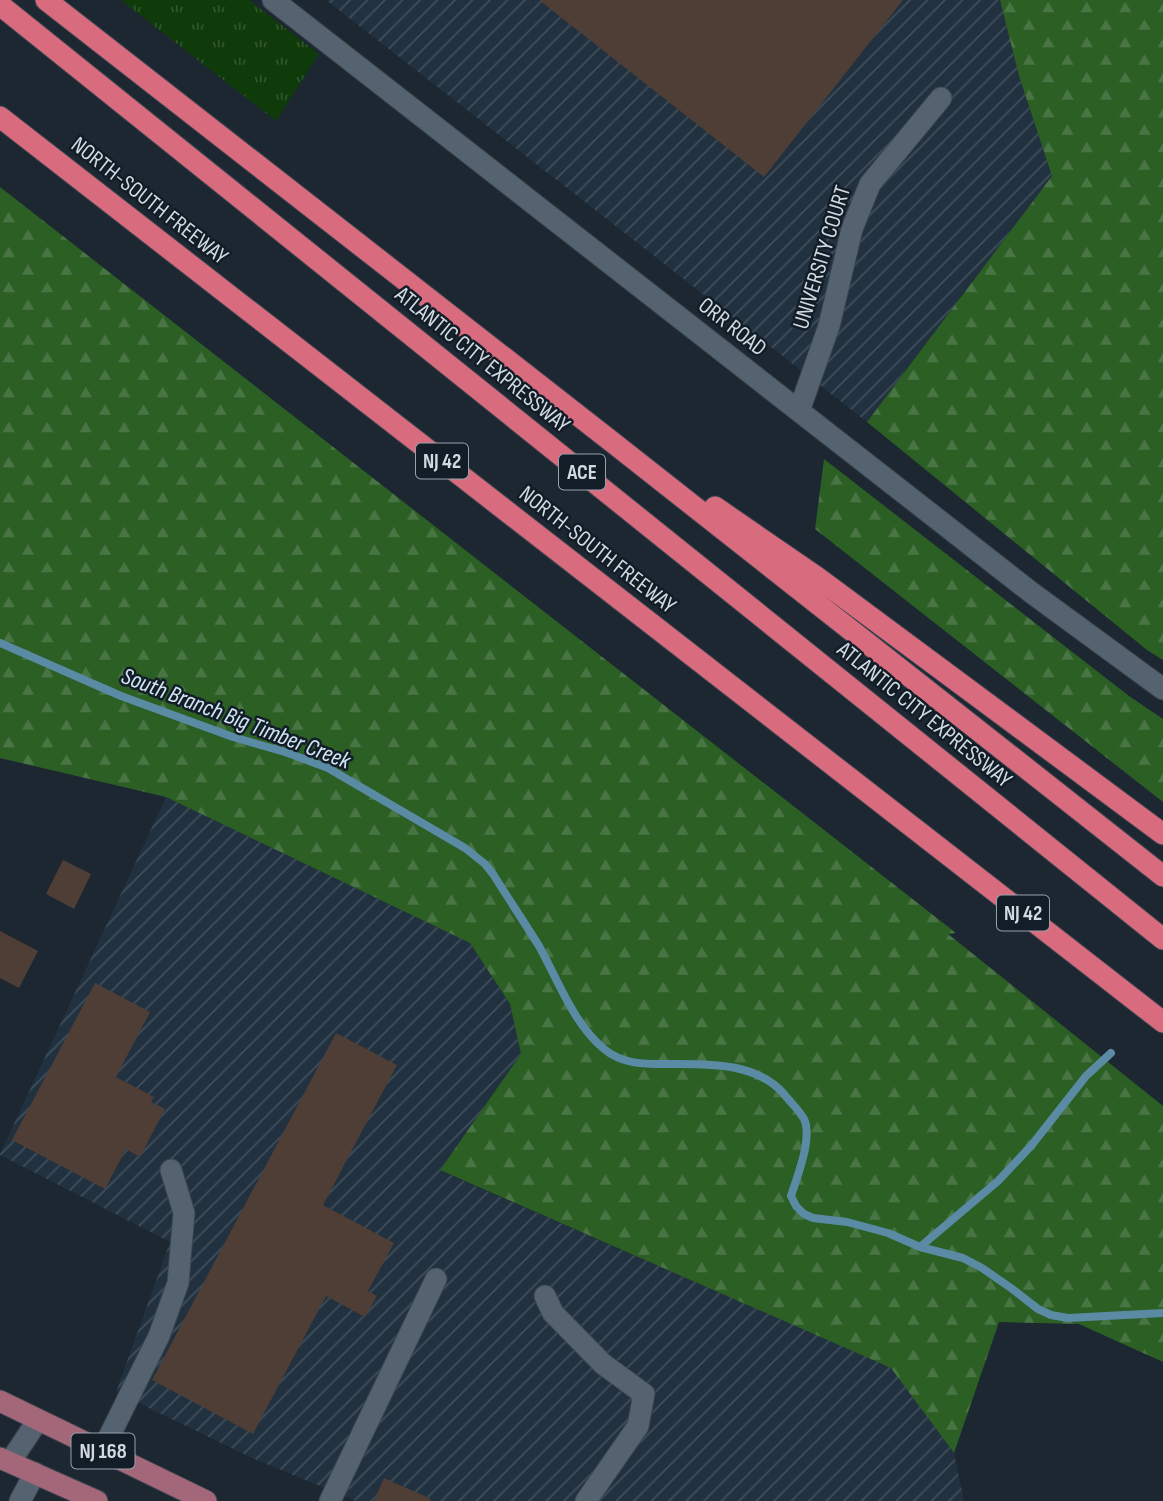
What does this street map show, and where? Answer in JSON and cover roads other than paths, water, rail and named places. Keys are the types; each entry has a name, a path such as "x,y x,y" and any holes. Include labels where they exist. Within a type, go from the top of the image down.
{"highway":[{"path":"46,0 1163,876"},
{"name":"ATLANTIC CITY EXPRESSWAY","path":"0,5 1163,939"},
{"name":"NORTH-SOUTH FREEWAY","path":"0,117 1163,1022"},
{"path":"616,445 727,515 818,578 1163,834"}],"main road":[{"name":"NJ 168","path":"0,1401 206,1501"},
{"name":"NJ 168","path":"5,1460 97,1501"}],"street":[{"name":"ORR ROAD","path":"278,1 1032,593 1163,689"},
{"name":"UNIVERSITY COURT","path":"799,411 829,326 852,229 870,184 941,98"},
{"path":"102,1451 159,1336 178,1283 184,1213 171,1170"},
{"path":"330,1501 436,1279"},
{"path":"545,1296 553,1313 603,1364 644,1394 638,1426 586,1501"},
{"path":"5,1460 38,1420"},
{"path":"19,1501 35,1474"}],"waterway":[{"name":"South Branch Big Timber Creek","path":"0,643 121,696 328,768 465,848 493,874 539,946 583,1027 604,1049 620,1059 638,1063 733,1067 761,1076 784,1094 802,1116 806,1127 803,1158 791,1196 804,1214 888,1233 920,1247 963,1258 1051,1315 1068,1318 1163,1313"},
{"path":"920,1247 998,1181 1031,1146 1086,1076 1111,1053"}]}
